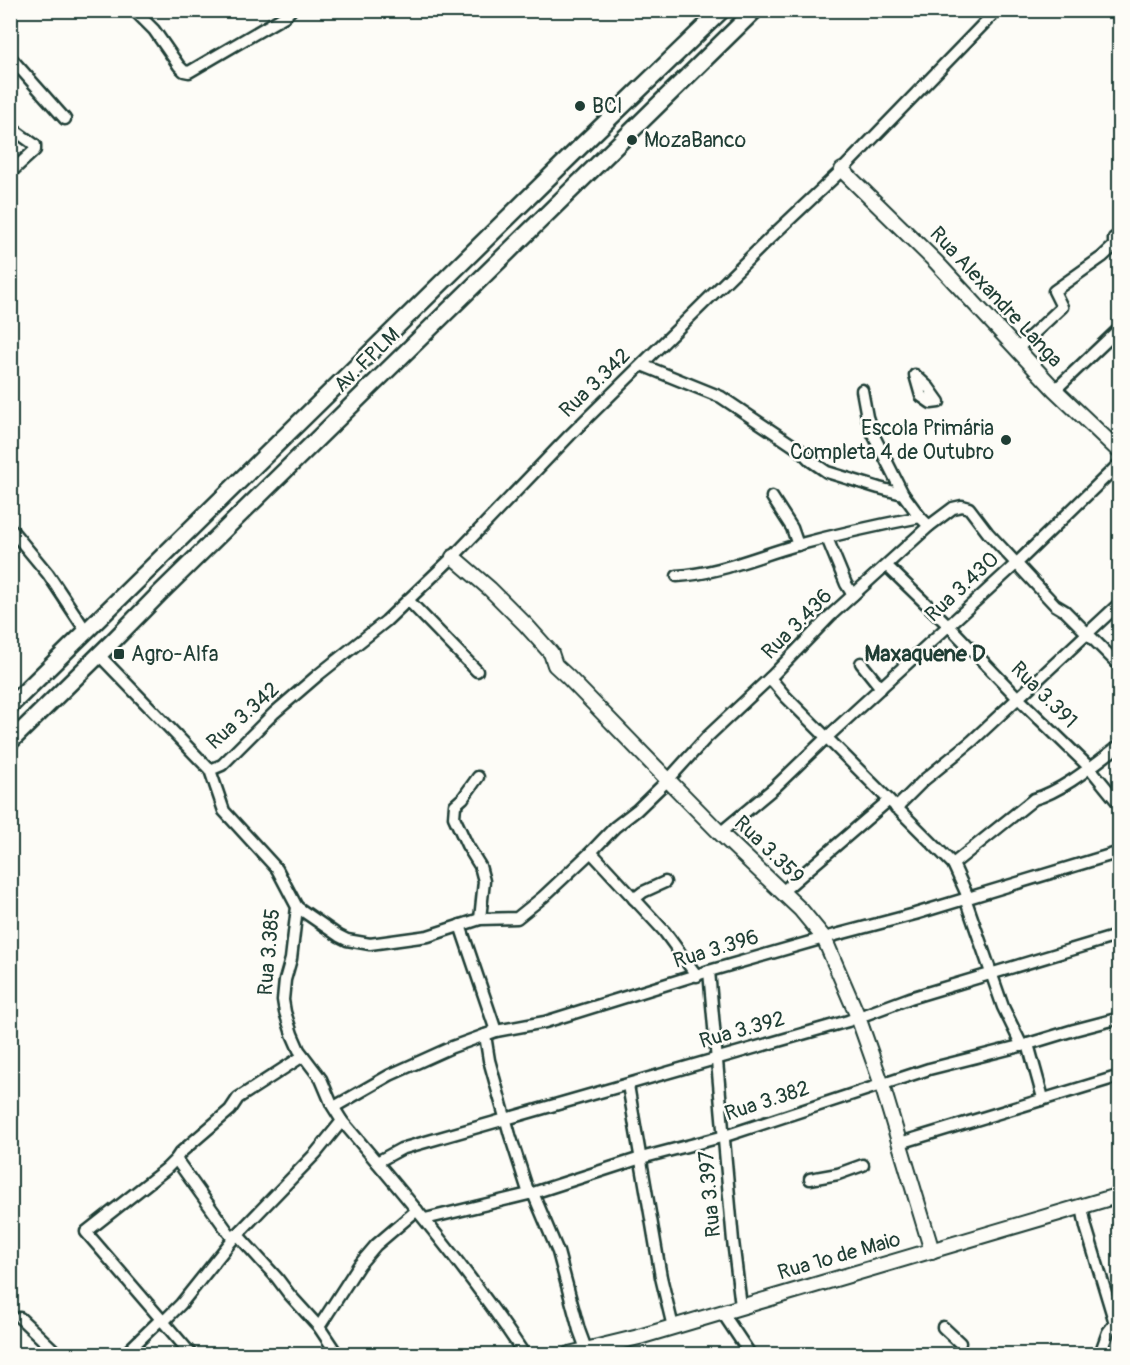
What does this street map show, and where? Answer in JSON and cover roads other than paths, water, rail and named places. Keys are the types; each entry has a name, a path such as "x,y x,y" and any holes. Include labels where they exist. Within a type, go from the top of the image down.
{"main road":[{"name":"Av. FPLM","path":"10,706 722,10"},
{"name":"Av. FPLM","path":"10,742 755,10"},
{"path":"550,177 568,194"},
{"path":"142,577 159,594"}],"street":[{"path":"134,10 154,30 179,66 189,72 285,16 291,10"},
{"name":"Rua 3.342","path":"210,770 222,765 274,713 379,627 453,557 570,435 842,170 997,10"},
{"path":"10,57 65,119"},
{"path":"10,127 36,148 10,173"},
{"name":"Rua Alexandre Langa","path":"842,170 936,262 1055,390 1119,452"},
{"path":"1017,349 1062,307 1054,291 1114,246 1114,238"},
{"path":"1055,390 1119,328"},
{"path":"642,365 721,397 800,450 826,472 903,494"},
{"path":"862,390 873,434 903,494 928,526"},
{"name":"Rua 3.430","path":"720,833 774,788 1017,563 1119,463"},
{"path":"772,497 792,528 798,545"},
{"name":"Rua 3.436","path":"297,907 339,936 347,940 370,944 428,936 480,920 517,918 543,897 615,827 637,810 707,737 770,678 830,616 928,526 953,508 962,506 969,508 988,533 1017,563"},
{"path":"676,576 695,575 725,568 798,545 920,517"},
{"path":"10,528 48,574 86,631"},
{"path":"827,538 853,596"},
{"name":"Rua 3.359","path":"453,557 490,589 526,625 551,653 555,665 720,833 801,910 824,938 858,1017 882,1085 932,1251"},
{"path":"1017,563 1054,605 1065,611 1119,666"},
{"name":"Rua 3.391","path":"887,566 1090,768 1119,805"},
{"path":"408,600 477,671"},
{"path":"782,892 972,741 1119,603"},
{"name":"Rua 3.385","path":"99,655 210,770 224,812 277,869 297,907 291,959 285,980 283,1000 292,1034 303,1056 321,1079 342,1121 421,1215 494,1309 524,1354"},
{"path":"861,663 881,688"},
{"path":"770,678 786,697 952,864 967,898 1003,1007 1025,1045 1043,1098"},
{"path":"952,864 1034,799 1090,768 1119,745"},
{"path":"478,777 455,805 454,817 480,866 484,881 480,920"},
{"path":"591,852 664,931 697,976"},
{"name":"Rua 3.396","path":"334,1107 390,1076 452,1047 491,1033 545,1022 709,971 915,914 1119,852"},
{"path":"634,899 643,892 665,882"},
{"path":"460,925 491,1033 489,1060 510,1135 531,1193 558,1252 574,1314 586,1349"},
{"name":"Rua 3.392","path":"377,1162 401,1149 858,1017 910,998 1119,935"},
{"name":"Rua 3.397","path":"709,971 741,1306"},
{"name":"Rua 3.382","path":"421,1215 531,1193 641,1158 725,1136 929,1069 1119,1018"},
{"path":"191,1354 86,1232 176,1159 180,1152 230,1110 238,1098 303,1056"},
{"path":"900,1143 1119,1076"},
{"path":"628,1085 661,1277 672,1327"},
{"path":"125,1354 181,1304 235,1236 316,1153 342,1121"},
{"path":"176,1159 235,1236 277,1278 319,1327 338,1354"},
{"path":"810,1179 838,1174 863,1166"},
{"name":"Rua 1º de Maio","path":"569,1354 672,1327 1119,1195"},
{"path":"1082,1207 1115,1323 1108,1332 1100,1354"},
{"path":"319,1327 359,1265 376,1245 421,1215"},
{"path":"722,1311 750,1354"},
{"path":"20,1318 58,1354"},
{"path":"944,1327 960,1343"}],"place":[{"name":"BCI","path":"580,106"},
{"name":"MozaBanco","path":"632,140"},
{"name":"Escola Primária Completa 4 de Outubro","path":"1006,440"},
{"name":"Agro-Alfa","path":"119,654"}],"district":[{"name":"Maxaquene D","path":"925,654"}]}
